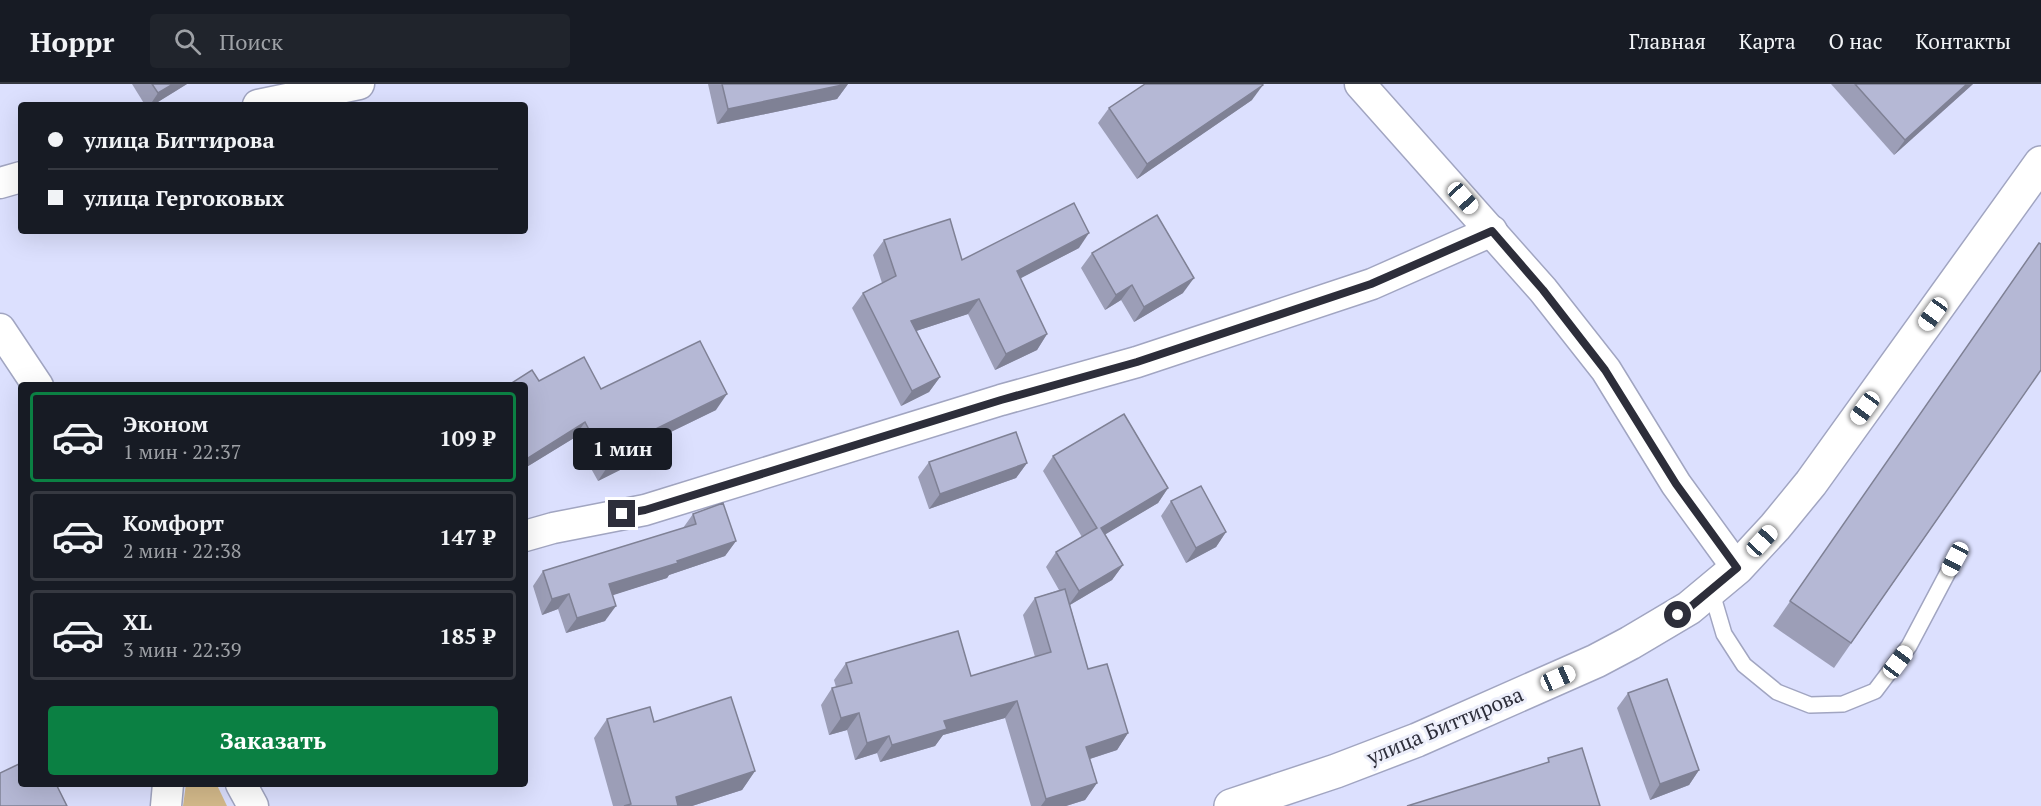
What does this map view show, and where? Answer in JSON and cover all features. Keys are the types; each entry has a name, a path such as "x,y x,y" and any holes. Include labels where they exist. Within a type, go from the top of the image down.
{"street":[{"path":"273,102 360,84"},
{"path":"1360,84 1543,290 1605,370 1676,484 1737,568"},
{"name":"улица Биттирова","path":"1231,806 1417,740 1630,643 1689,608 1737,568 1811,483 2041,164"},
{"path":"0,183 18,178"},
{"path":"528,535 645,510 1001,400 1137,362 1371,284 1492,231"},
{"path":"0,329 35,382"},
{"path":"166,806 168,787"},
{"path":"243,787 253,806"}],"lane":[{"path":"1711,590 1724,634 1744,665 1777,692 1810,705 1843,704 1875,691 1909,646 1955,559"}],"shaded area":[{"path":"186,787 218,787 227,806 183,806"}],"building":[{"path":"152,84 173,84 158,93"},
{"path":"722,84 847,84 728,109"},
{"path":"1145,84 1263,85 1147,164 1109,108"},
{"path":"1855,84 1967,84 1905,140"},
{"path":"1074,203 1089,233 1017,271 1047,334 1006,354 979,299 911,321 940,377 912,391 863,293 896,276 884,240 950,219 962,260"},
{"path":"1157,215 1194,278 1144,307 1132,285 1116,295 1092,253"},
{"path":"2039,243 2041,244 2041,370 1851,643 1790,601"},
{"path":"700,341 727,394 629,442 635,453 608,466 585,422 528,458 528,382 513,382 532,370 539,381 584,357 601,389"},
{"path":"1124,414 1168,488 1101,528 1123,565 1079,591 1056,552 1097,528 1053,456"},
{"path":"1016,432 1027,463 940,494 929,462"},
{"path":"1201,486 1226,532 1196,548 1171,501"},
{"path":"723,503 736,541 677,561 678,563 609,584 616,606 577,618 569,594 552,599 543,571 696,524 693,514"},
{"path":"1065,589 1088,669 1107,664 1128,733 1086,747 1097,783 1046,799 1017,701 944,721 947,729 892,745 889,736 867,743 859,713 841,718 832,688 852,683 846,663 958,631 971,676 1051,652 1035,598"},
{"path":"1667,679 1699,770 1660,784 1628,693"},
{"path":"731,697 755,771 676,797 678,806 624,806 631,804 607,719 650,707 654,722"},
{"path":"1582,748 1600,806 1407,806 1549,762 1548,758"},
{"path":"18,764 18,787 58,787 67,806 0,806 0,773"}],"route":[{"path":"622,514 645,510 1001,400 1137,362 1371,284 1492,231 1543,290 1605,370 1676,484 1737,568 1678,615"}]}
